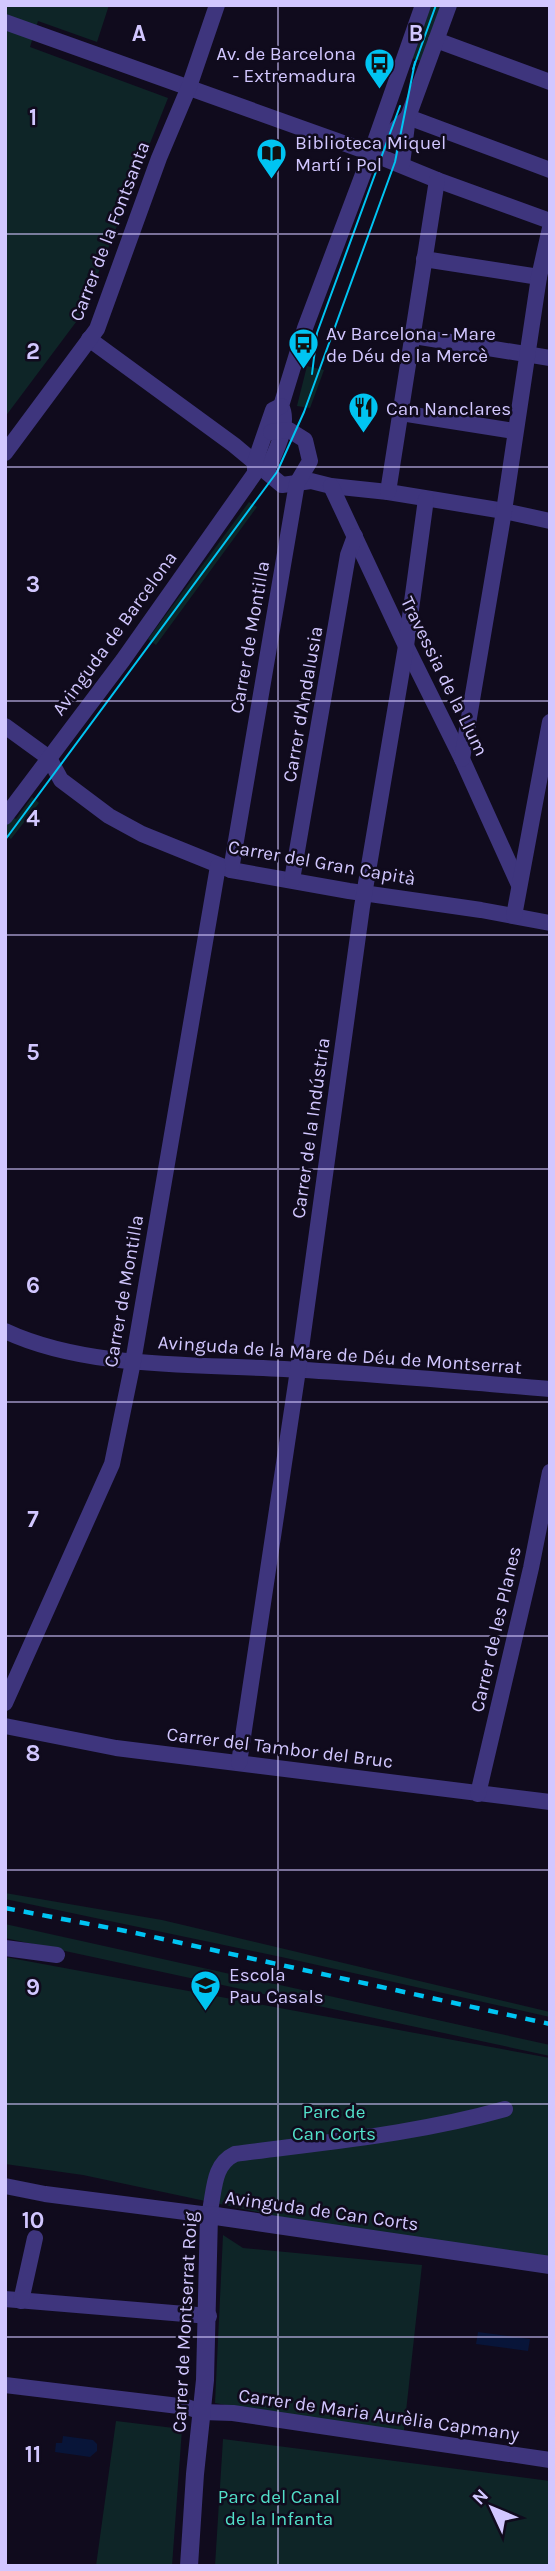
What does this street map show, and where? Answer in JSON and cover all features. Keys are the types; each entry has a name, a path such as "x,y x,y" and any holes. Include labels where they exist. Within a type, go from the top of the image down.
{"street":[{"name":"Carrer de la Fontsanta","path":"5,453 97,329 159,158 189,88 217,5"},
{"name":"Avinguda de Barcelona","path":"259,469 263,437 274,410 281,406 305,328 423,5"},
{"path":"402,164 408,117 449,5"},
{"path":"5,22 402,164 437,180 550,221"},
{"path":"436,40 550,82"},
{"path":"371,153 408,117"},
{"path":"408,117 550,170"},
{"path":"388,492 437,180"},
{"path":"462,759 504,511 539,277 550,228"},
{"path":"424,259 539,277"},
{"path":"414,336 550,358"},
{"path":"89,339 282,485 311,481 504,511 550,521"},
{"name":"Avinguda de Barcelona","path":"5,817 123,660 259,469 282,430 285,413 281,406"},
{"path":"401,413 514,430"},
{"path":"263,437 282,430"},
{"name":"Carrer de Montilla","path":"5,1703 112,1464 297,483 310,461 305,440 289,430 282,430"},
{"name":"Travessia de la Llum","path":"331,486 520,885"},
{"name":"Carrer de la Indústria","path":"239,1763 365,893 406,646 426,499"},
{"name":"Carrer d'Andalusia","path":"292,880 348,555 355,536"},
{"path":"514,916 545,765 550,722"},
{"name":"Carrer del Gran Capità","path":"5,726 49,758 61,780 109,816 142,834 225,868 550,923"},
{"name":"Avinguda de la Mare de Déu de Montserrat","path":"5,1331 71,1352 133,1362 298,1370 550,1389"},
{"name":"Carrer de les Planes","path":"478,1794 531,1567 550,1472"},
{"name":"Carrer del Tambor del Bruc","path":"5,1726 116,1748 550,1802"},
{"path":"5,1948 57,1955"},
{"name":"Carrer de Montserrat Roig","path":"190,2566 209,2316 209,2215 222,2160 235,2154 381,2135 466,2120 505,2109"},
{"name":"Avinguda de Can Corts","path":"5,2186 45,2194 550,2265"},
{"path":"35,2238 13,2300 209,2316"},
{"name":"Carrer de Maria Aurèlia Capmany","path":"5,2385 187,2407 202,2412 233,2413 550,2460"}],"green space":[{"path":"5,5 109,5 97,42 38,21 30,47 168,98 82,314 5,417"},
{"path":"431,5 442,5 421,61 412,58"},
{"path":"307,366 324,370 310,408 297,406"},
{"path":"249,502 257,507 156,645 148,639"},
{"path":"32,797 39,803 11,839 5,834 5,826 12,817 16,819"},
{"path":"5,1893 162,1920 550,2012 550,2017 5,1899"},
{"path":"5,1924 550,2045 550,2056 5,1938"},
{"name":"Parc de Can Corts","path":"5,1957 550,2058 550,2264 300,2221 83,2175 5,2164"},
{"path":"223,2235 243,2248 422,2265 404,2430 396,2437 215,2403"},
{"path":"116,2421 182,2429 172,2566 96,2566"},
{"name":"Parc del Canal de la Infanta","path":"223,2439 550,2481 550,2566 215,2566"}],"water":[{"path":"478,2332 530,2339 528,2351 476,2344"},
{"path":"63,2436 93,2440 97,2444 97,2451 90,2457 55,2452 56,2443 62,2443"}],"tram line":[{"path":"413,69 436,5"},
{"path":"5,840 277,472 304,412 395,162 415,62"},
{"path":"312,374 317,333 400,106"}],"railway":[{"path":"5,1908 131,1932 550,2024"}],"place":[{"name":"Av. de Barcelona - Extremadura","path":"379,91"},
{"name":"Biblioteca Miquel Martí i Pol","path":"272,180"},
{"name":"Av Barcelona - Mare de Déu de la Mercè","path":"303,371"},
{"name":"Can Nanclares","path":"363,435"},
{"name":"Escola Pau Casals","path":"206,2012"}]}
